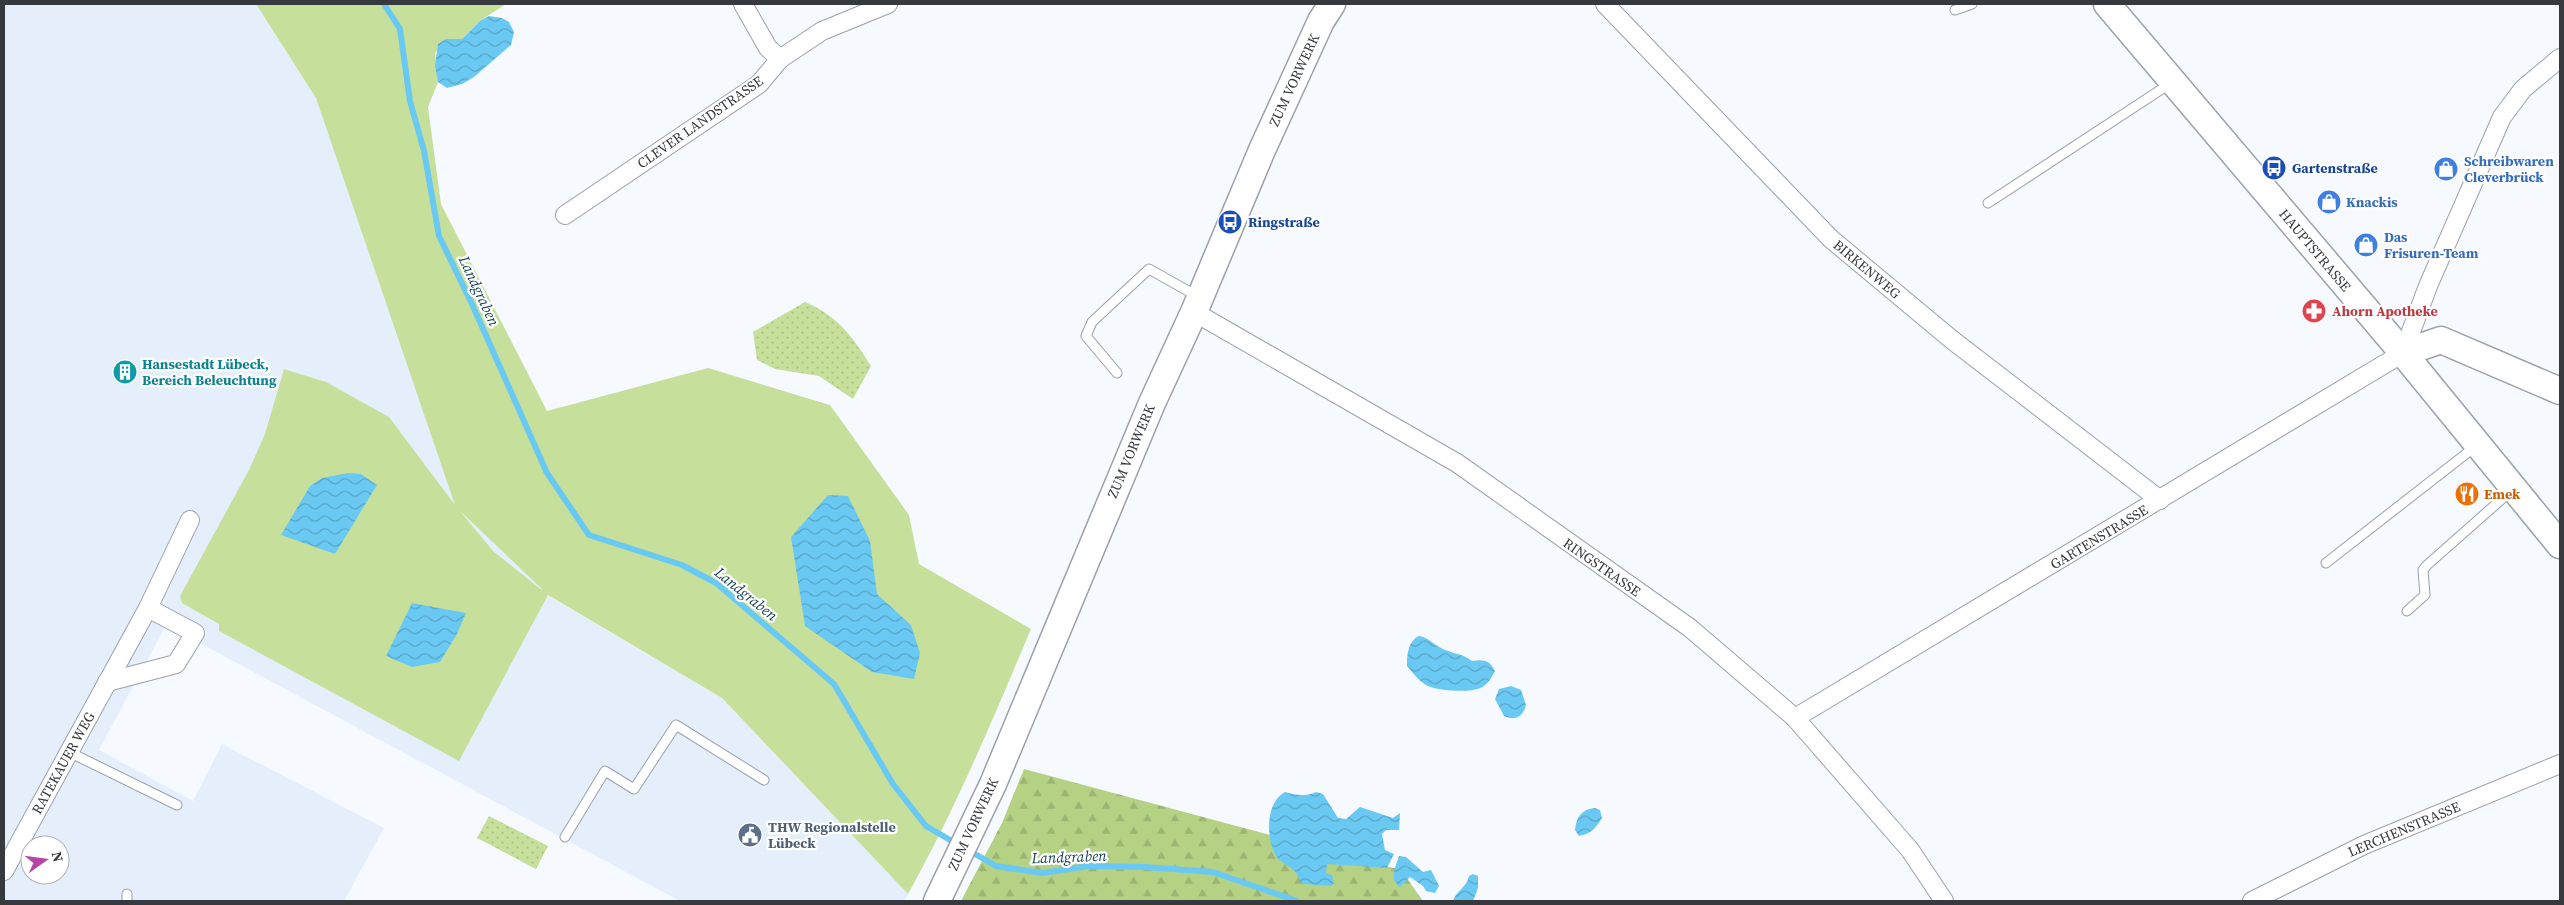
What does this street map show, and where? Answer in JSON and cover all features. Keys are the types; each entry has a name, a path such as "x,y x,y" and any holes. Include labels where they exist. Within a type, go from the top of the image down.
{"street":[{"path":"743,4 768,48 780,59"},
{"name":"CLEVER LANDSTRASSE","path":"565,215 759,84 780,59 822,30 888,4"},
{"name":"ZUM VORWERK","path":"941,892 992,784 1080,571 1152,403 1197,305 1262,150 1321,21 1332,4"},
{"name":"BIRKENWEG","path":"1605,4 1831,239 1951,339 2160,500"},
{"name":"HAUPTSTRASSE","path":"2107,4 2403,353 2560,545"},
{"path":"2403,353 2428,286 2502,118 2523,89 2560,58"},
{"name":"RINGSTRASSE","path":"1197,305 1457,463 1690,628 1795,718 1910,850 1944,901"},
{"path":"2403,353 2441,340 2560,391"},
{"name":"GARTENSTRASSE","path":"1795,718 2403,353"},
{"name":"RATEKAUER WEG","path":"4,871 148,608 190,520"},
{"path":"107,682 176,664 195,633 148,608"},
{"name":"LERCHENSTRASSE","path":"2252,901 2364,845 2560,764"}],"lane":[{"path":"1955,10 1972,4"},
{"path":"1988,203 2173,82"},
{"path":"1117,373 1086,336 1092,322 1149,269 1197,305"},
{"path":"2326,563 2478,444"},
{"path":"2407,611 2425,595 2422,570 2514,488"},
{"path":"565,837 605,771 634,789 676,725 764,780"},
{"path":"69,752 177,805"}],"shaded area":[{"path":"4,4 256,4 316,98 547,595 722,698 908,894 904,901 680,901 166,625 99,750 193,801 222,744 384,828 344,901 4,901"}],"green space":[{"path":"256,4 506,4 480,21 462,39 446,39 435,53 438,82 428,107 441,204 547,411 708,368 830,405 909,515 919,564 1031,629 958,796 908,894 722,698 548,595 459,761 219,631 219,624 182,603 180,596 249,470 265,434 284,369 326,382 389,417 455,505 316,98","holes":["460,511 542,589 493,551"]},
{"path":"805,302 827,314 844,328 871,366 853,399 819,376 775,369 757,360 753,332"},
{"path":"1024,769 1401,870 1423,901 961,901 1002,823"},
{"path":"489,816 548,846 536,869 477,838"}],"water":[{"path":"489,16 502,18 509,22 514,32 511,45 474,77 462,84 447,88 438,82 435,66 438,44 446,39 462,39 480,21"},
{"path":"348,473 361,474 377,485 335,554 281,535 310,486 322,478"},
{"path":"828,495 848,496 870,541 877,594 911,625 920,653 914,679 872,672 805,626 791,537"},
{"path":"412,603 466,613 457,634 440,662 412,667 386,656"},
{"path":"1419,636 1443,649 1465,656 1472,661 1486,661 1495,671 1483,687 1475,690 1445,690 1426,685 1407,666 1410,645"},
{"path":"1511,686 1521,690 1526,705 1521,715 1515,718 1504,716 1495,699 1499,689"},
{"path":"1285,792 1300,795 1316,792 1323,794 1338,818 1346,819 1360,807 1393,818 1400,813 1399,830 1386,830 1382,834 1385,850 1394,854 1387,868 1327,864 1326,873 1332,875 1334,883 1331,886 1303,884 1295,871 1276,856 1270,840 1269,821 1271,812 1278,797"},
{"path":"1595,808 1600,810 1602,818 1598,825 1587,834 1579,836 1575,830 1580,814"},
{"path":"1399,856 1406,857 1423,872 1431,870 1439,886 1435,893 1426,891 1423,886 1410,877 1400,887 1397,884 1394,873"},
{"path":"1473,874 1478,876 1478,888 1473,901 1453,901 1469,876"}],"waterway":[{"name":"Landgraben","path":"384,4 400,29 410,101 424,151 439,236 472,304 547,473 589,535 682,565 716,583 834,684 893,784 926,826 957,844"},
{"name":"Landgraben","path":"968,850 996,866 1042,873 1089,866 1144,867 1213,872 1297,901"}],"place":[{"name":"Gartenstraße","path":"2274,168"},
{"name":"Schreibwaren Cleverbrück","path":"2446,169"},
{"name":"Knackis","path":"2329,202"},
{"name":"Ringstraße","path":"1230,222"},
{"name":"Das Frisuren-Team","path":"2366,245"},
{"name":"Ahorn Apotheke","path":"2314,311"},
{"name":"Hansestadt Lübeck, Bereich Beleuchtung","path":"125,372"},
{"name":"Emek","path":"2467,494"},
{"name":"THW Regionalstelle Lübeck","path":"750,835"}]}
